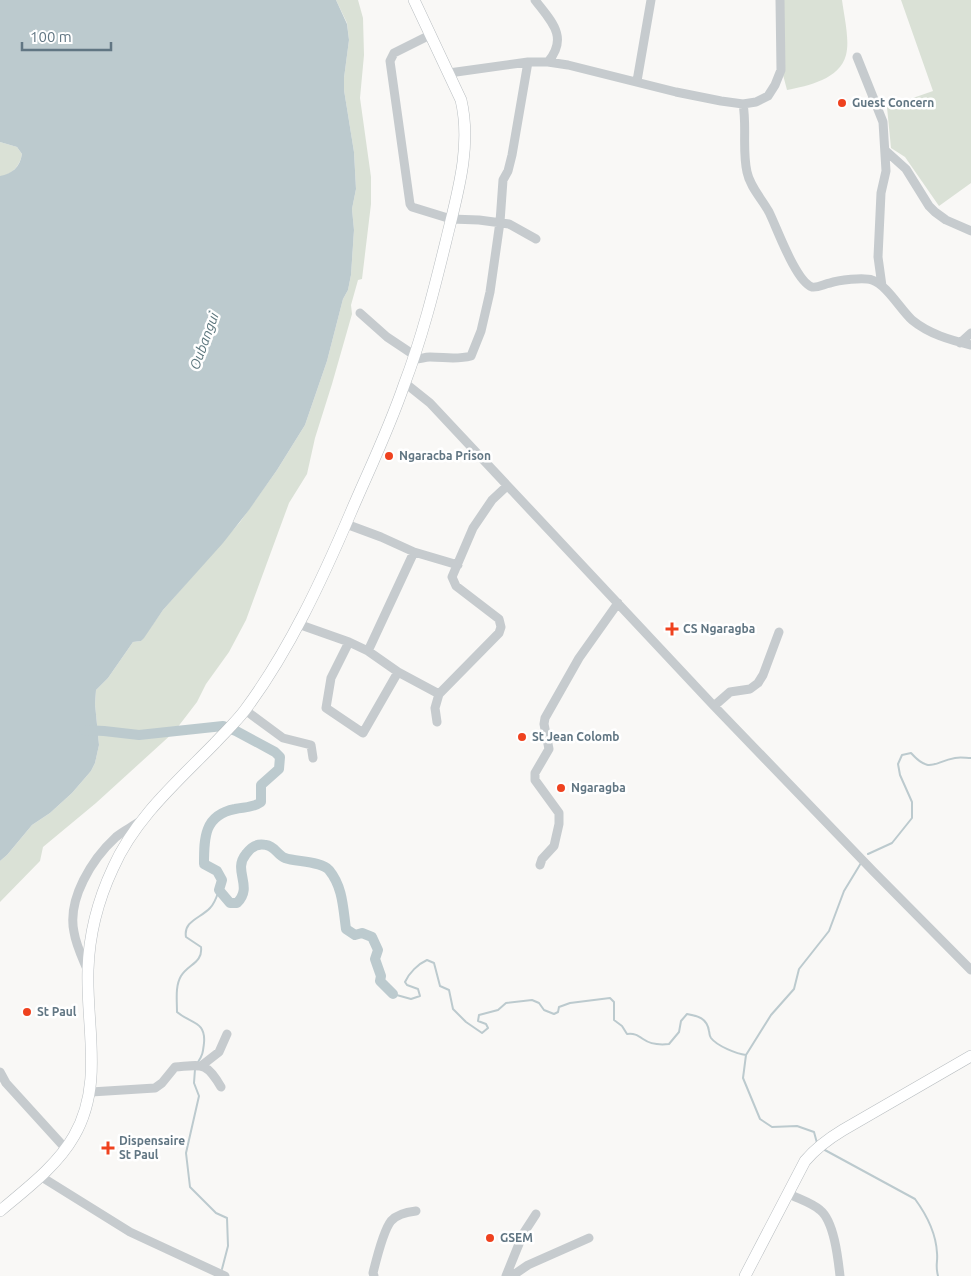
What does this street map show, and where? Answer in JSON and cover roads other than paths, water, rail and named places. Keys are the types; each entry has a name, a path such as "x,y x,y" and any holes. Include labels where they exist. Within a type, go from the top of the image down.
{"main road":[{"path":"0,1211 40,1176 66,1149 78,1128 91,1092 92,1049 88,970 90,947 102,895 114,865 143,819 244,712 270,673 298,624 346,524 414,357 427,315 451,219 465,148 465,129 461,100 414,0"},
{"path":"745,1276 805,1162 826,1140 971,1056"}],"street":[{"path":"535,0 556,27 558,44 555,53 548,62"},
{"path":"637,81 651,0"},
{"path":"449,73 528,62 548,62 637,81 676,92 742,104 756,102 768,96 781,70 780,0"},
{"path":"430,35 394,53 390,61 408,201 412,207 451,219 509,224 536,239"},
{"path":"857,57 883,122 886,171 881,193 878,248 882,286"},
{"path":"360,313 387,337 420,360 428,357 454,360 471,356 481,331 490,292 500,222 503,180 508,171 512,154 528,62"},
{"path":"742,104 745,114 747,172 751,184 770,213 797,272 806,284 819,287 832,282 871,280 882,286 913,320 933,334 971,345"},
{"path":"886,151 906,169 934,212 946,220 971,231"},
{"path":"960,343 971,333"},
{"path":"405,383 430,403 714,706 873,872 971,970"},
{"path":"437,722 435,708 439,694 499,633 501,626 499,619 456,586 452,577 473,528 492,500 507,486"},
{"path":"346,524 414,552 458,565"},
{"path":"368,651 414,552"},
{"path":"540,865 542,859 554,846 559,824 559,813 535,780 535,773 549,749 544,724 545,718 579,658 618,604"},
{"path":"298,624 349,642 368,651 398,672 439,694"},
{"path":"714,706 730,692 750,689 758,683 763,675 779,632"},
{"path":"349,642 331,678 326,708 364,733 398,672"},
{"path":"244,712 283,738 312,745 313,758"},
{"path":"88,970 73,931 73,911 77,894 90,868 111,843 143,819"},
{"path":"197,1065 218,1052 226,1034"},
{"path":"91,1092 155,1088 162,1083 175,1067 197,1065 213,1072 221,1087"},
{"path":"0,1072 3,1085 66,1149"},
{"path":"40,1176 130,1232 225,1276"},
{"path":"789,1194 819,1208 826,1215 831,1228 840,1276"},
{"path":"374,1276 379,1249 390,1222 406,1212 416,1211"},
{"path":"506,1276 523,1234 536,1214"},
{"path":"512,1276 528,1265 589,1238"},
{"path":"515,1256 528,1265"}],"water":[{"name":"Oubangui","path":"0,0 336,0 347,24 349,40 344,90 354,152 356,189 352,209 354,230 348,290 343,299 327,361 305,425 277,470 223,543 163,610 144,638 141,641 133,642 108,678 96,690 95,704 99,745 91,771 72,793 50,813 32,825 0,861 0,176 8,174 15,169 22,154 17,147 0,142"}],"waterway":[{"path":"84,730 139,735 223,726 275,752 280,757 279,769 261,785 261,802 225,812 217,816 212,822 204,845 204,864 217,871 222,880 219,890 230,903 237,903 242,897 244,891 241,872 242,860 250,849 257,845 269,846 285,858 325,867 334,877 340,891 346,929 355,935 362,933 372,937 378,950 375,959 381,976 380,981 393,994"},
{"path":"868,854 892,843 912,818 912,802 900,775 898,764 902,755 911,753 927,765 955,758 971,758"},
{"path":"393,994 411,999 420,996 418,989 407,985 405,982 414,969 427,960 434,963 440,986 449,990 453,1009 466,1022 482,1033 488,1028 486,1024 478,1021 479,1015 498,1010 506,1003 532,1000 539,1003 544,1010 554,1014 558,1012 559,1007 570,1003 610,998 614,1002 614,1020 622,1026 627,1034 635,1035 652,1043 669,1044 679,1032 681,1021 687,1014 704,1020 710,1037 722,1047 746,1055 771,1015 794,989 799,969 829,931 844,891 861,863"},
{"path":"198,1062 202,1055 204,1043 203,1031 196,1024 177,1012 177,989 181,976 200,957 201,952 201,947 186,937 187,927 212,906 219,890"},
{"path":"746,1055 743,1078 760,1119 772,1127 797,1126 814,1132 817,1143"},
{"path":"195,1069 194,1083 199,1096 186,1153 190,1187 216,1213 227,1218 228,1246 222,1269"},
{"path":"823,1149 915,1199 927,1217 935,1238 938,1276"}],"place":[{"name":"Guest Concern","path":"842,103"},
{"name":"Ngaracba Prison","path":"389,456"},
{"name":"CS Ngaragba","path":"672,629"},
{"name":"St Jean Colomb","path":"522,737"},
{"name":"Ngaragba","path":"561,788"},
{"name":"St Paul","path":"27,1012"},
{"name":"Dispensaire St Paul","path":"108,1148"},
{"name":"GSEM","path":"490,1238"}]}
